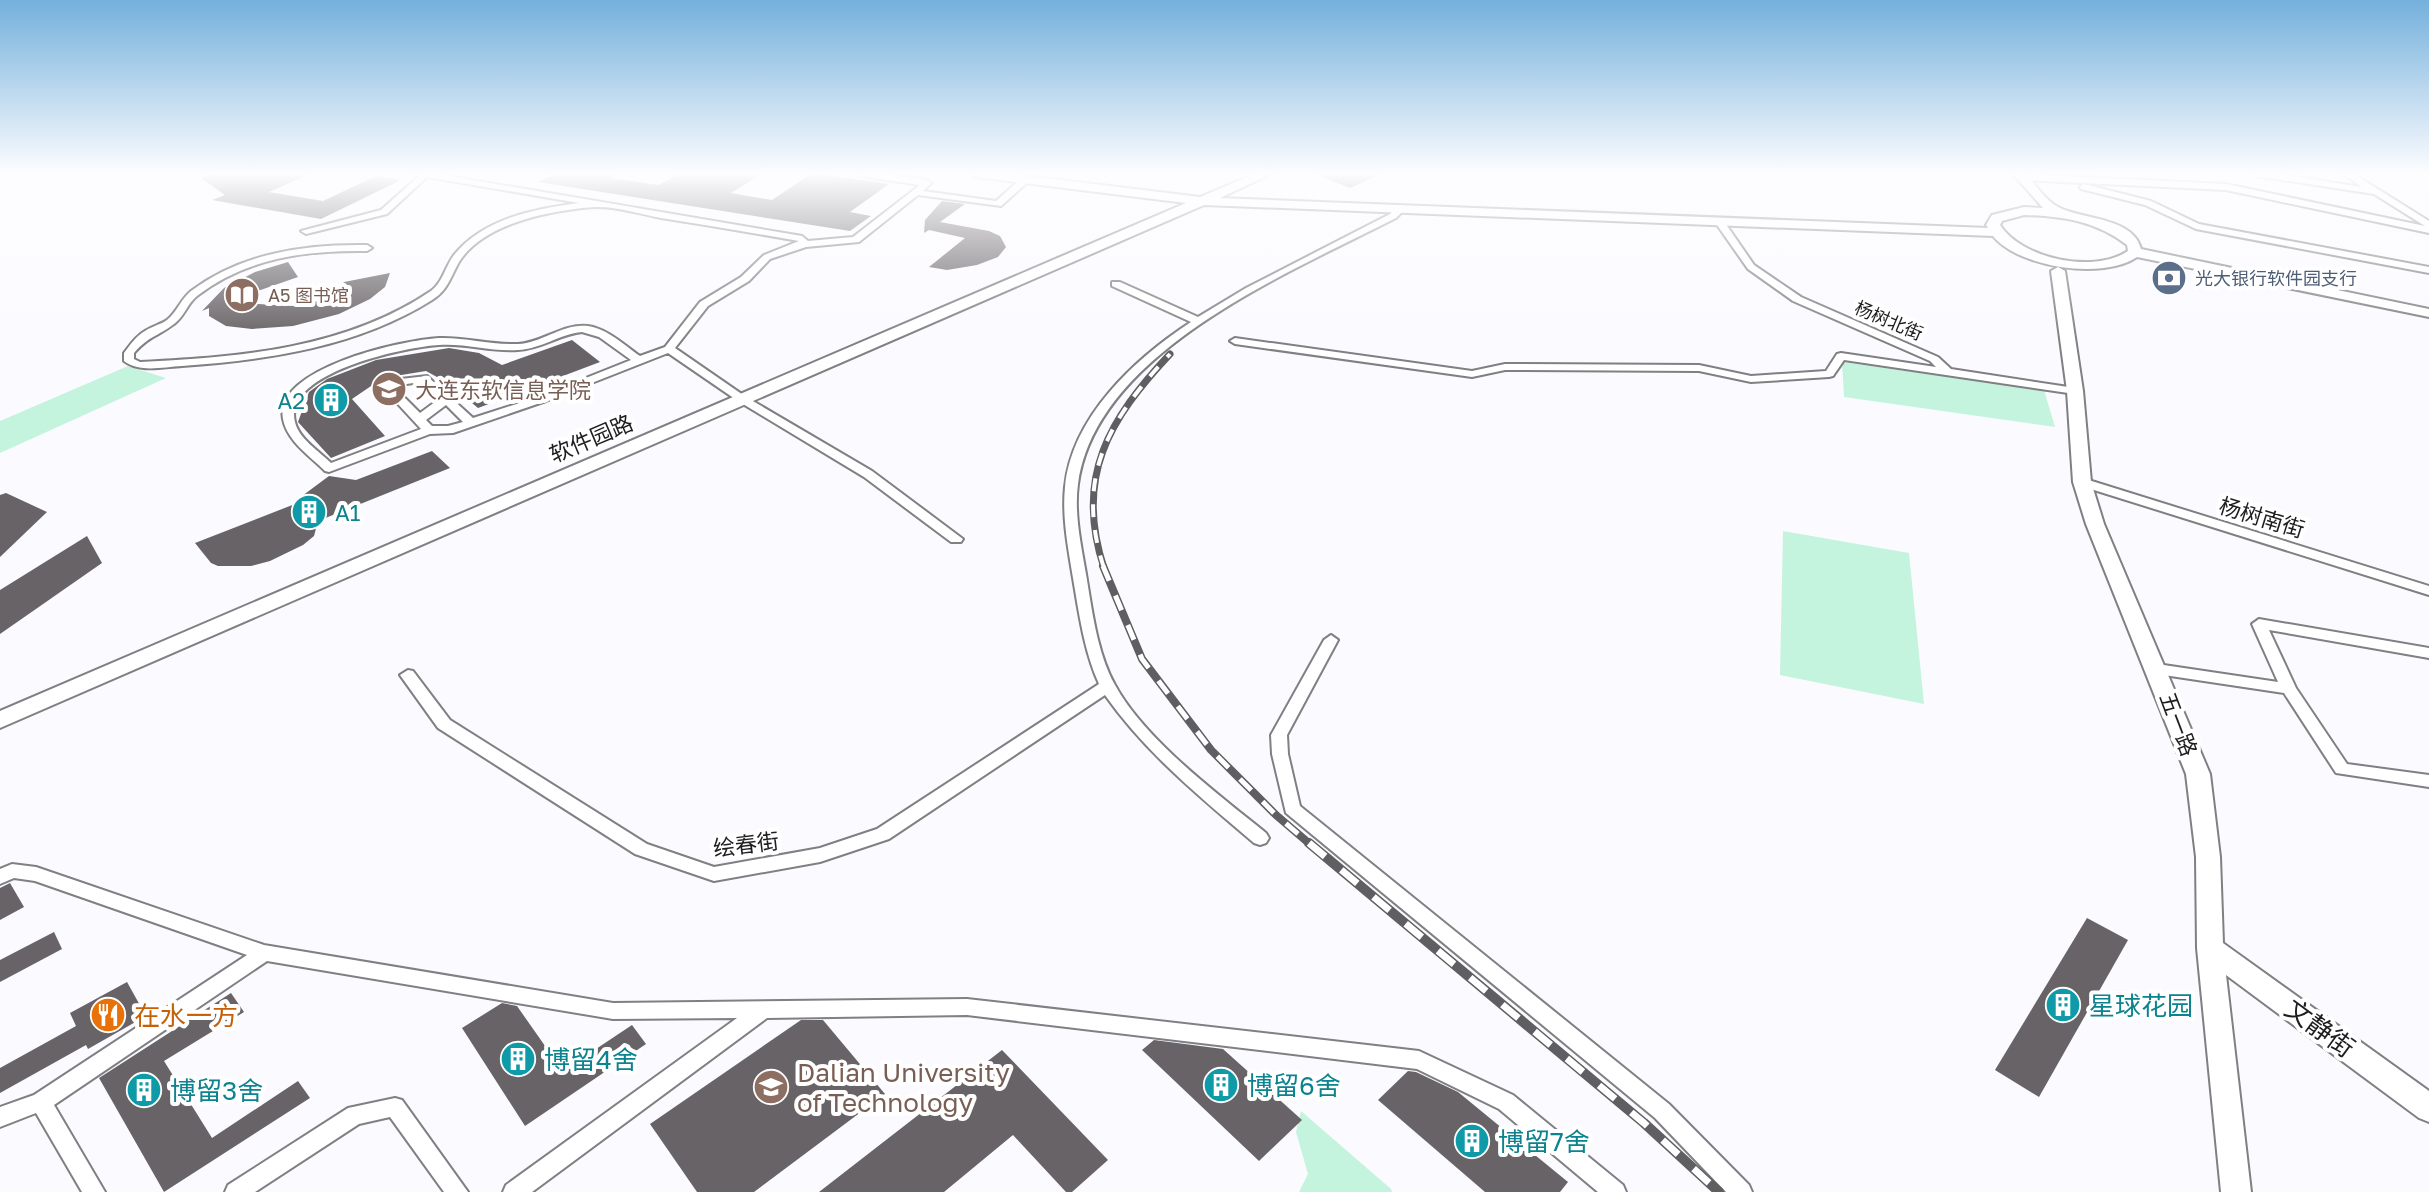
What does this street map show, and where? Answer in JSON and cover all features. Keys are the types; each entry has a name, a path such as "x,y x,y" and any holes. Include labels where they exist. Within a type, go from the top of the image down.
{"main road":[{"name":"软件园路","path":"0,720 1120,229"},
{"name":"软件园路","path":"0,709 1129,229"},
{"path":"1902,229 1995,232"},
{"path":"1994,229 2012,246 2068,268 2119,262 2134,250"},
{"path":"2113,229 2122,233 2134,250 2429,311"},
{"path":"2038,256 2068,268"},
{"name":"五一路","path":"2068,268 2082,482 2095,524 2198,774 2208,857 2210,948 2236,1192"},
{"name":"文静街","path":"2210,948 2429,1108"}],"street":[{"path":"306,231 316,229"},
{"path":"367,248 332,246 297,249 222,276 184,302 170,323 148,334 129,353 129,361 138,365 249,356 314,346 361,332 442,287 457,257 480,235 495,229"},
{"path":"742,229 802,239 805,244"},
{"path":"638,360 591,329 573,330 525,347 499,348 463,341 422,342 369,353 339,365 295,393 287,408 289,426 329,468 429,430 449,430 542,399 669,349 704,304 745,279 767,257 805,244 856,240 870,229"},
{"path":"1260,838 1201,789 1154,743 1107,686 1078,574 1071,484 1091,429 1118,387 1160,347 1370,229"},
{"name":"杨树北街","path":"1725,229 1751,267 1797,299 1934,359 1949,372 2075,391"},
{"path":"2210,229 2429,270"},
{"path":"1116,284 1200,322"},
{"path":"1235,341 1472,374 1505,367 1699,368 1751,379 1829,374 1841,356 1949,372"},
{"path":"669,349 738,396 868,474 956,539"},
{"path":"429,430 391,390 396,382 423,378 471,423"},
{"path":"418,420 447,399"},
{"name":"杨树南街","path":"2082,482 2429,591"},
{"path":"2429,653 2259,624 2289,689 2342,769 2429,781"},
{"path":"1331,640 1279,735 1278,752 1291,789 1292,809 1662,1111 1741,1192"},
{"path":"2157,669 2289,689"},
{"name":"绘春街","path":"408,675 444,724 641,849 714,874 820,855 883,834 1107,686"},
{"path":"0,877 12,871 36,874 264,953 613,1011 967,1007 1419,1060 1506,1102 1615,1192"},
{"path":"0,1117 41,1102 264,953"},
{"path":"514,1192 764,1009"},
{"path":"41,1102 94,1192"},
{"path":"236,1192 355,1115 395,1107 457,1192"}],"green space":[{"path":"1842,362 2044,390 2055,427 1844,397"},
{"path":"128,366 166,378 0,453 0,421"},
{"path":"1783,531 1909,553 1924,704 1780,675"},
{"path":"1301,1111 1392,1192 1299,1192 1308,1174 1296,1132"}],"building":[{"path":"924,229 976,229 1000,236 1006,247 998,257 977,265 947,270 929,267 965,238 929,230 924,233"},
{"name":"A5 图书馆","path":"288,262 298,277 226,302 292,306 318,301 337,291 344,282 390,273 385,287 370,299 339,314 293,326 252,329 226,326 209,316 209,308 202,311 224,288 255,272"},
{"name":"A2","path":"572,340 600,362 478,408 448,383 426,371 389,377 374,384 352,399 385,436 331,458 298,422 309,392 327,379 376,360 449,348 479,353 502,365"},
{"name":"A1","path":"432,451 450,468 318,521 314,536 270,561 251,566 218,566 211,563 195,543 300,502 298,499 329,476 356,480"},
{"path":"6,493 47,512 0,557 0,495"},
{"path":"87,536 102,563 0,634 0,590"},
{"path":"10,883 24,907 0,920 0,888"},
{"name":"星球花园","path":"2087,918 2128,940 2039,1097 1995,1070"},
{"path":"54,932 62,949 0,982 0,960"},
{"path":"127,982 146,1016 0,1093 0,1068 76,1026 70,1013"},
{"name":"博留3舍","path":"231,993 244,1012 164,1061 212,1138 298,1081 310,1098 164,1192 99,1078"},
{"name":"博留4舍","path":"502,1003 517,1006 557,1063 581,1047 587,1055 632,1025 646,1044 525,1126 462,1028"},
{"path":"801,1020 823,1020 885,1094 754,1192 697,1192 650,1124"},
{"name":"博留6舍","path":"1154,1040 1223,1049 1302,1120 1259,1161 1142,1050"},
{"path":"1002,1050 1108,1160 1072,1192 1066,1192 1013,1135 944,1192 819,1192"},
{"name":"博留7舍","path":"1408,1071 1458,1092 1568,1182 1560,1192 1485,1192 1378,1100"}],"railway":[{"path":"1104,568 1093,505 1103,451 1114,426 1130,402 1170,354"},
{"path":"1103,566 1142,659 1211,750 1311,845"},
{"path":"1309,843 1644,1123 1719,1192"}],"place":[{"name":"光大银行软件园支行","path":"2169,278"},
{"name":"A5 图书馆","path":"242,295"},
{"name":"大连东软信息学院","path":"389,389"},
{"name":"A2","path":"331,400"},
{"name":"A1","path":"309,512"},
{"name":"星球花园","path":"2063,1005"},
{"name":"在水一方","path":"108,1015"},
{"name":"博留4舍","path":"518,1059"},
{"name":"博留6舍","path":"1221,1085"},
{"name":"Dalian University of Technology","path":"771,1087"},
{"name":"博留3舍","path":"144,1090"},
{"name":"博留7舍","path":"1472,1141"}]}
